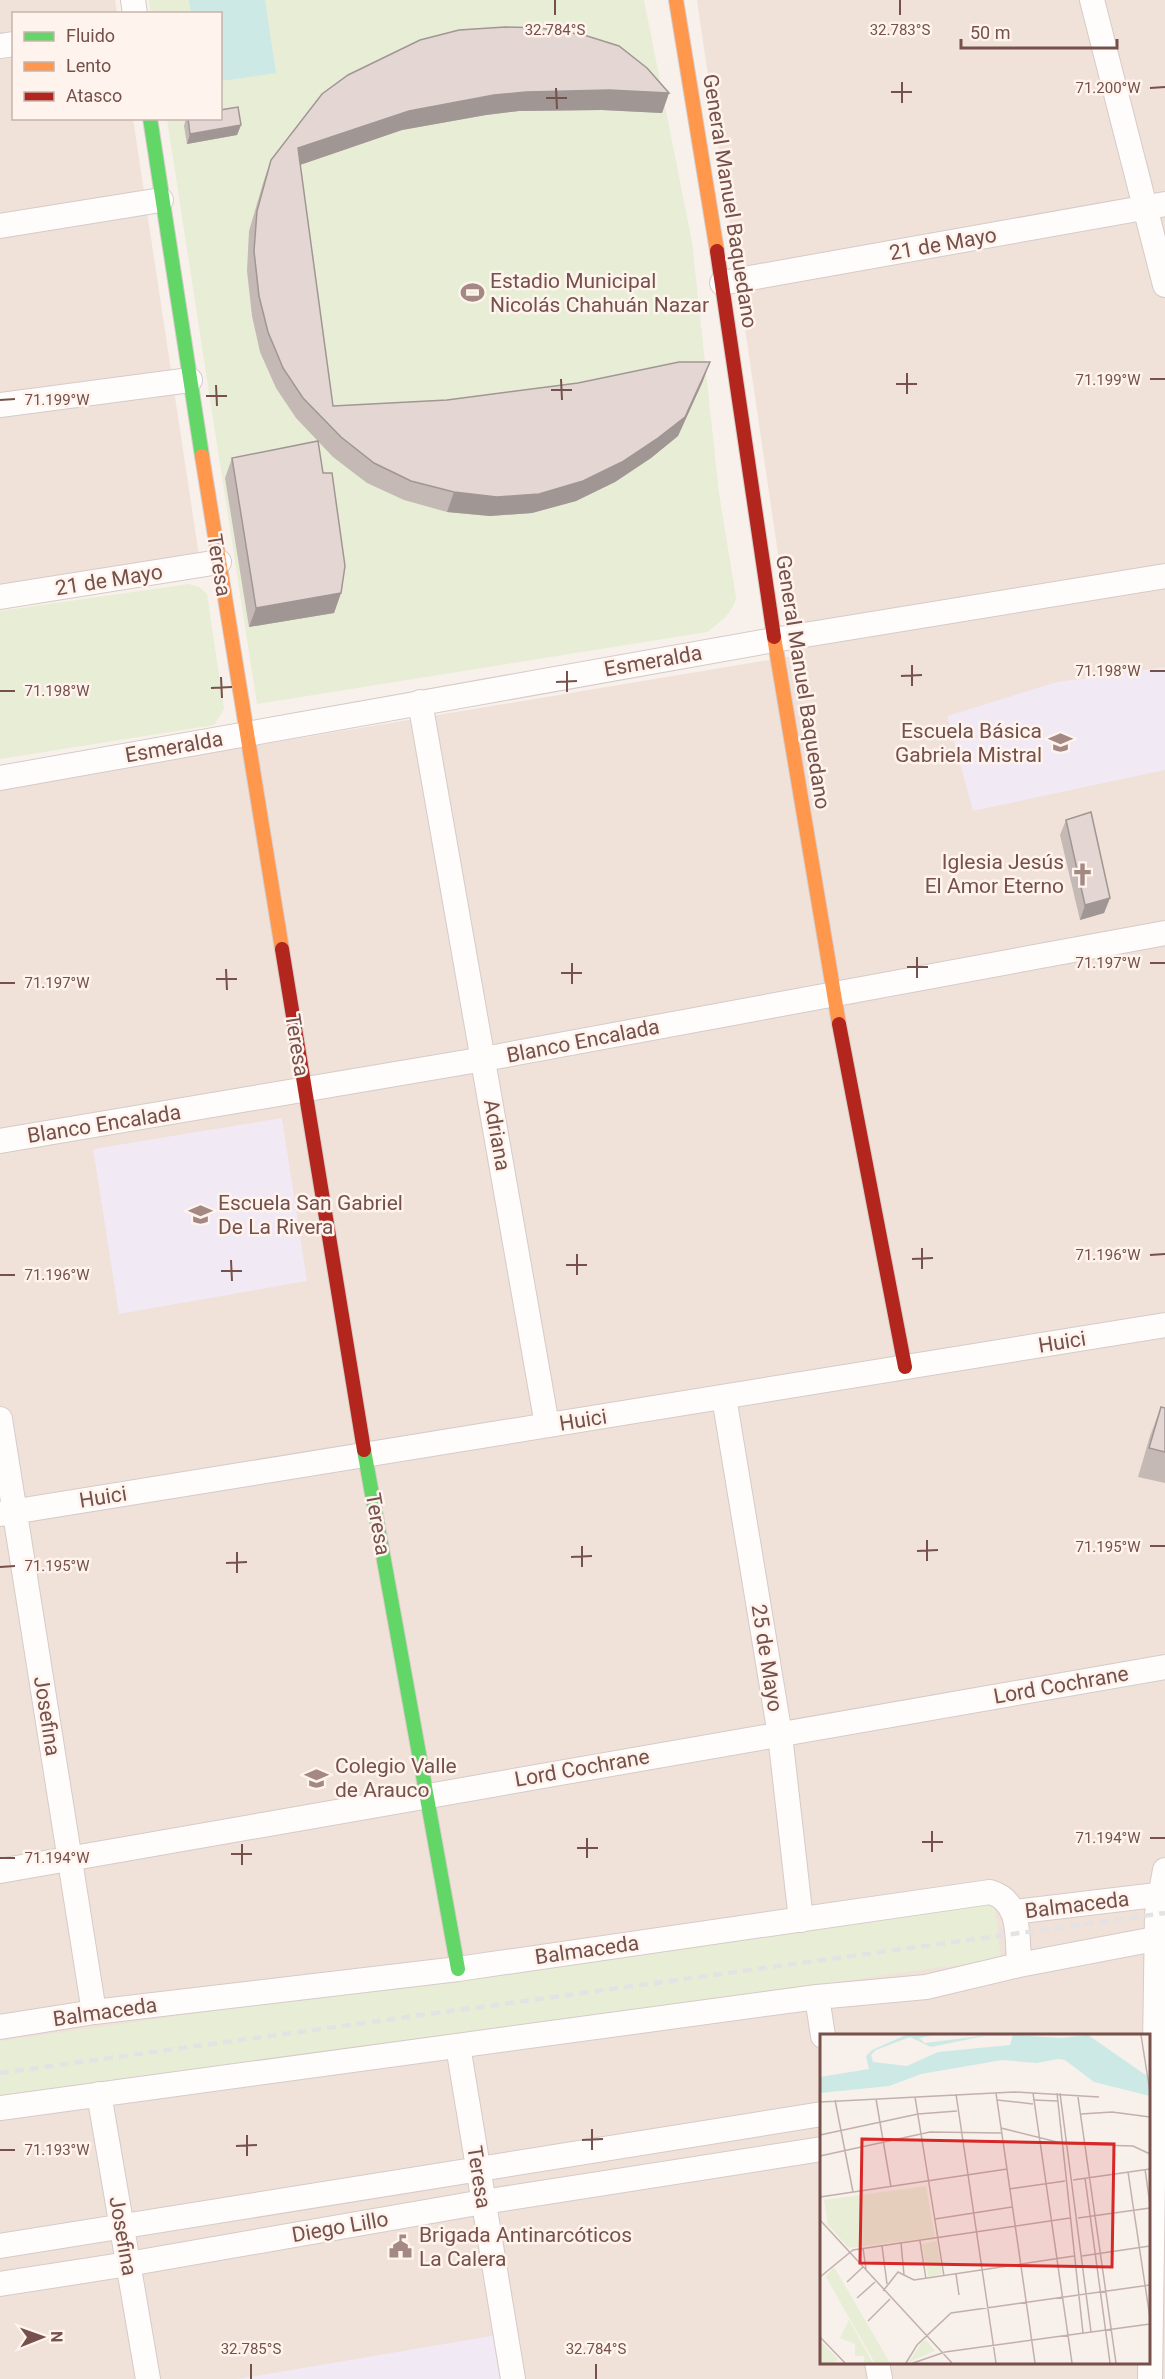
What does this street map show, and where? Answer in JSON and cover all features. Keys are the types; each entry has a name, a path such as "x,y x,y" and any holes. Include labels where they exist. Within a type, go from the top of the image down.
{"street":[{"name":"General Manuel Baquedano","path":"676,0 722,283 774,640 833,994 905,1367"},
{"path":"1092,0 1155,206 1165,285"},
{"name":"Teresa","path":"150,120 161,200 304,1090 365,1455 458,1969"},
{"path":"0,226 161,200"},
{"name":"21 de Mayo","path":"722,283 1155,206"},
{"path":"0,405 190,380"},
{"name":"21 de Mayo","path":"0,597 219,562"},
{"name":"Esmeralda","path":"0,778 774,640 1165,576"},
{"name":"Adriana","path":"420,702 547,1425"},
{"name":"Blanco Encalada","path":"0,1141 484,1059 1165,933"},
{"name":"Huici","path":"7,1513 1165,1325"},
{"name":"25 de Mayo","path":"724,1397 780,1735 801,1920"},
{"name":"Josefina","path":"0,1419 7,1513 70,1860 94,2012"},
{"name":"Lord Cochrane","path":"0,1871 1165,1667"},
{"path":"1150,2379 1156,2095 1165,1870"},
{"name":"Balmaceda","path":"0,2027 94,2012 458,1969 990,1892 1002,1895 1014,1912 1163,1894"},
{"path":"1014,1912 1019,1965"},
{"path":"0,2108 817,1996 926,1987 1019,1965 1161,1938"},
{"path":"817,1996 823,2034"},
{"name":"Teresa","path":"458,2046 513,2379"},
{"name":"Josefina","path":"99,2094 148,2379"},
{"name":"Diego Lillo","path":"0,2246 820,2114"},
{"name":"Diego Lillo","path":"0,2284 483,2202 820,2149"},
{"path":"877,2364 880,2379"}],"shaded area":[{"path":"0,0 115,0 117,12 12,12 12,120 133,120 199,556 0,588"},
{"path":"697,0 1165,0 1165,2379 0,2379 0,788 793,656"},
{"name":"Escuela Básica Gabriela Mistral","path":"1165,667 1165,770 973,811 947,716 1057,682"},
{"name":"Escuela San Gabriel De La Rivera","path":"282,1118 307,1281 119,1314 93,1149"},
{"path":"497,2335 504,2379 238,2379"}],"green space":[{"name":"Estadio Municipal Nicolás Chahuán Nazar","path":"149,0 644,0 692,242 719,493 736,598 732,609 721,621 707,632 257,704 167,120 222,120 222,12 151,12"},
{"path":"189,584 199,587 207,594 224,709 214,725 0,759 0,611"},
{"path":"994,1900 1001,1959 0,2099 0,2041"}],"water":[{"path":"189,0 265,0 276,73 222,81 222,12 191,12"}],"building":[{"path":"505,27 540,28 584,35 619,46 647,68 669,93 609,90 494,95 409,111 298,148 333,406 447,400 578,383 679,362 710,362 685,417 622,462 583,481 539,494 497,497 454,492 411,481 374,463 341,437 303,398 283,368 268,332 259,296 254,251 257,211 271,160 322,94 348,75 420,40 459,30"},
{"path":"238,107 241,125 190,134 188,120 222,120 222,110"},
{"path":"318,441 323,473 332,473 345,566 341,593 256,608 232,458"},
{"path":"1091,812 1110,898 1085,905 1066,820"},
{"path":"1161,1407 1165,1408 1165,1452 1149,1448"}],"railway":[{"path":"0,2073 1165,1913"}],"traffic: fast":[{"path":"150,120 202,456"},
{"path":"364,1450 458,1969"}],"traffic: slow":[{"path":"676,0 717,251"},
{"path":"202,456 282,949"},
{"path":"774,637 839,1024"}],"traffic: jam":[{"path":"717,251 774,637"},
{"path":"282,949 364,1450"},
{"path":"839,1024 905,1367"}],"place":[{"name":"Estadio Municipal Nicolás Chahuán Nazar","path":"472,293"},
{"name":"Escuela Básica Gabriela Mistral","path":"1060,743"},
{"name":"Iglesia Jesús El Amor Eterno","path":"1082,874"},
{"name":"Escuela San Gabriel De La Rivera","path":"200,1215"},
{"name":"Colegio Valle de Arauco","path":"317,1778"},
{"name":"Brigada Antinarcóticos La Calera","path":"401,2247"}]}
